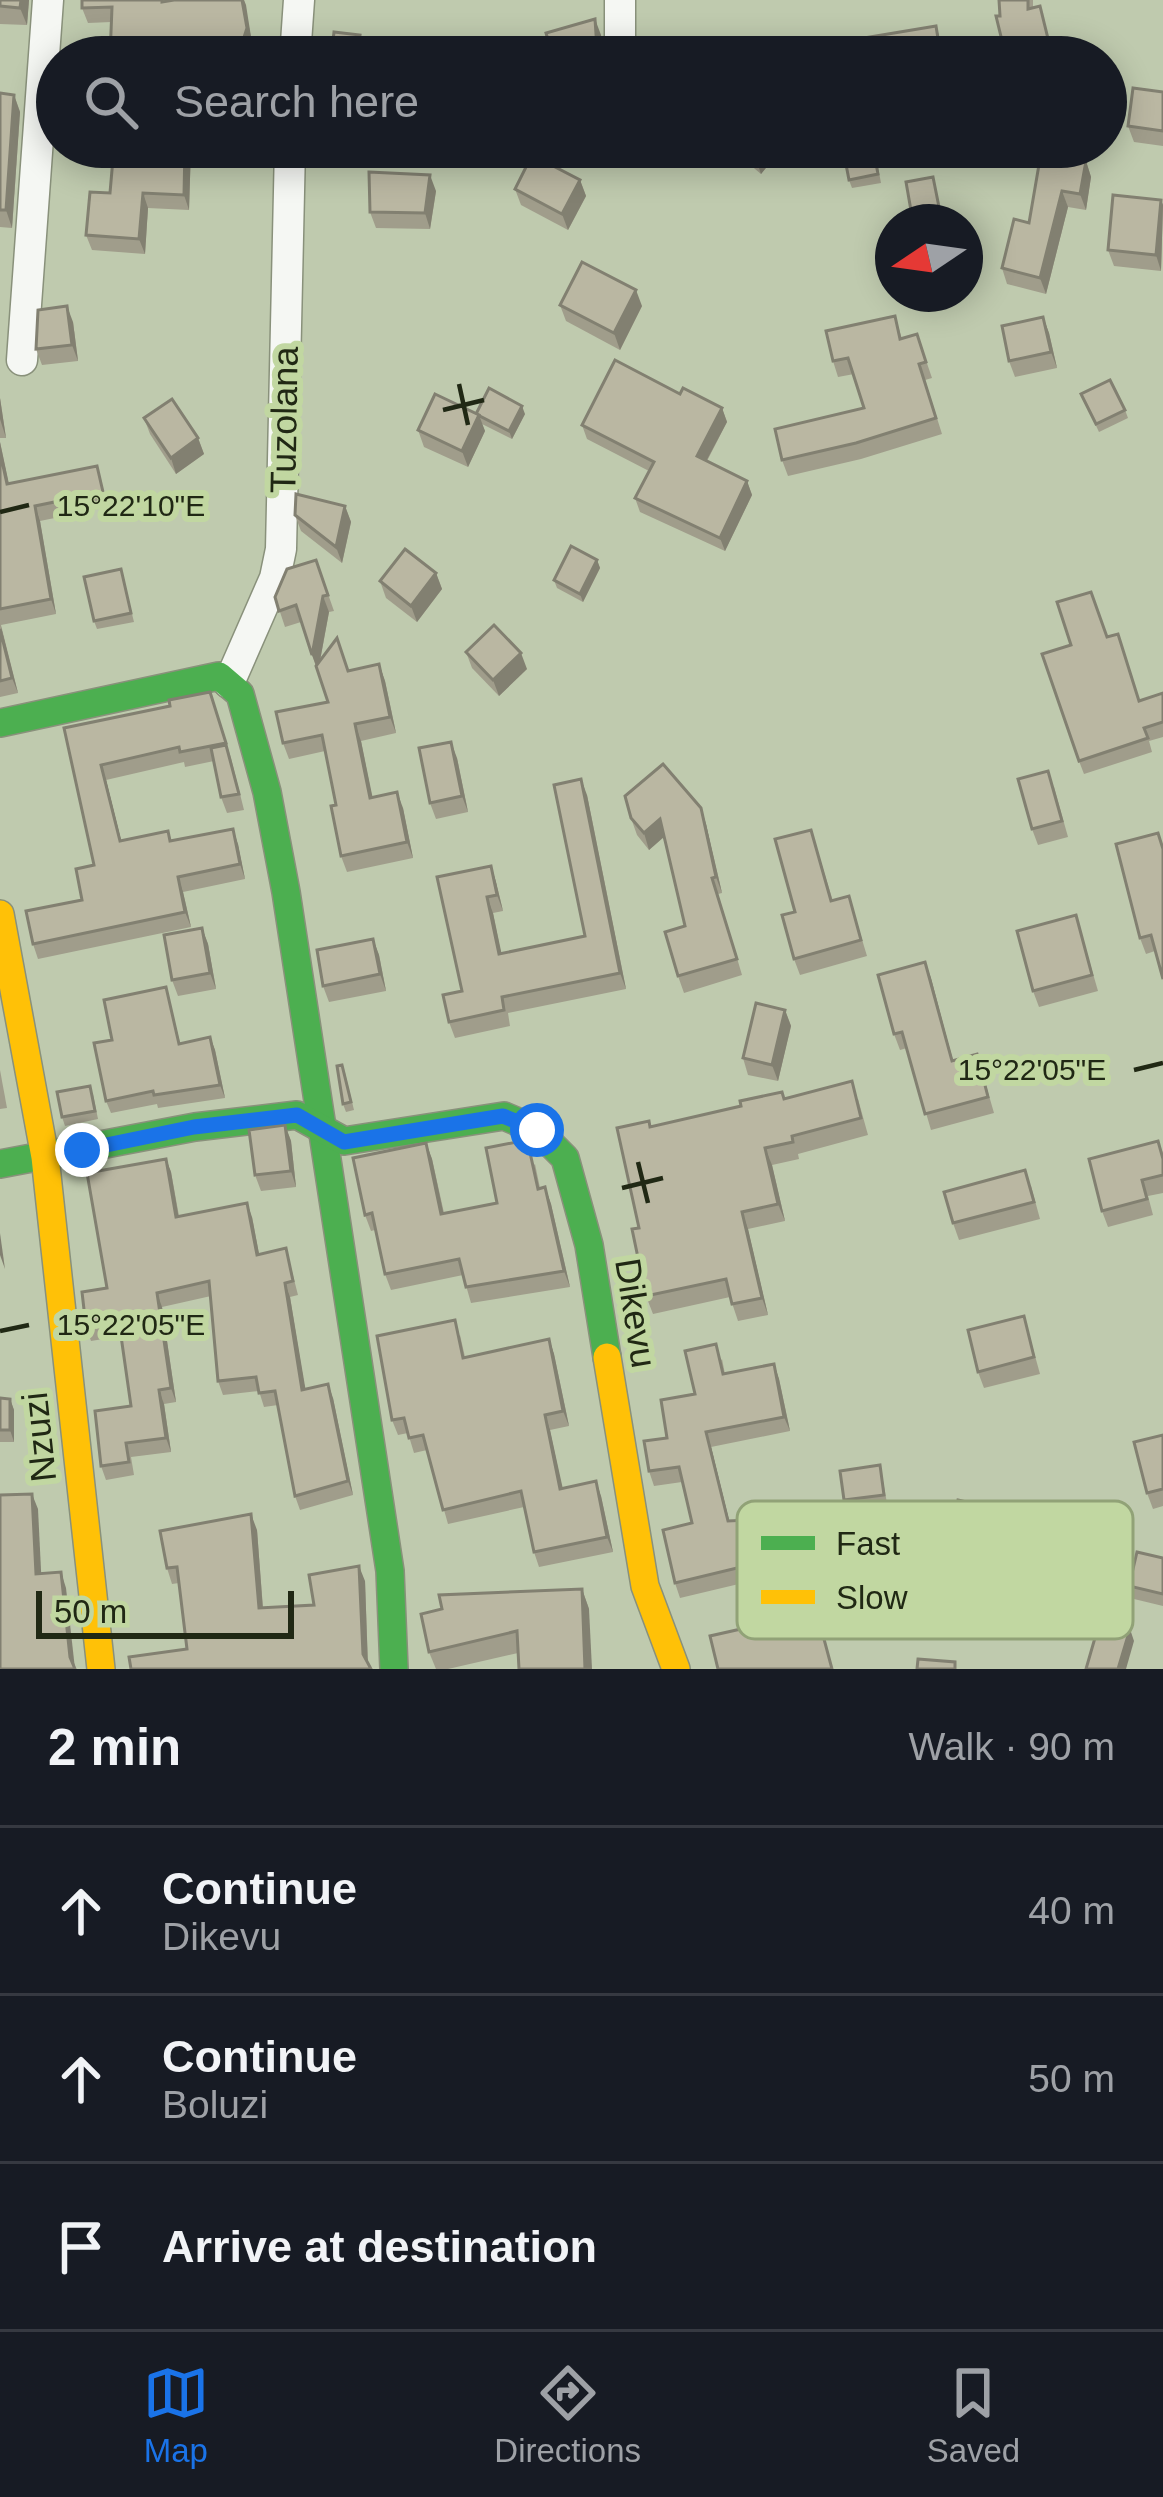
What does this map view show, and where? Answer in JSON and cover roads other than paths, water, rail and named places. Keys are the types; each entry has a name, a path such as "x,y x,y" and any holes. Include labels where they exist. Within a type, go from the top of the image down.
{"street":[{"path":"45,36 48,0"},
{"path":"296,36 299,0"},
{"path":"620,0 620,36"},
{"path":"22,359 36,166"},
{"name":"Tuzolana","path":"230,683 274,578 281,549 290,168"},
{"path":"0,723 219,676 240,694 267,791 320,1126 390,1571 394,1669"},
{"name":"Nzuzi","path":"0,914 45,1157 101,1669"},
{"name":"Dikevu","path":"0,1164 194,1127 297,1115 344,1142 503,1116 537,1130 565,1158 589,1245 645,1586 676,1669"}]}
